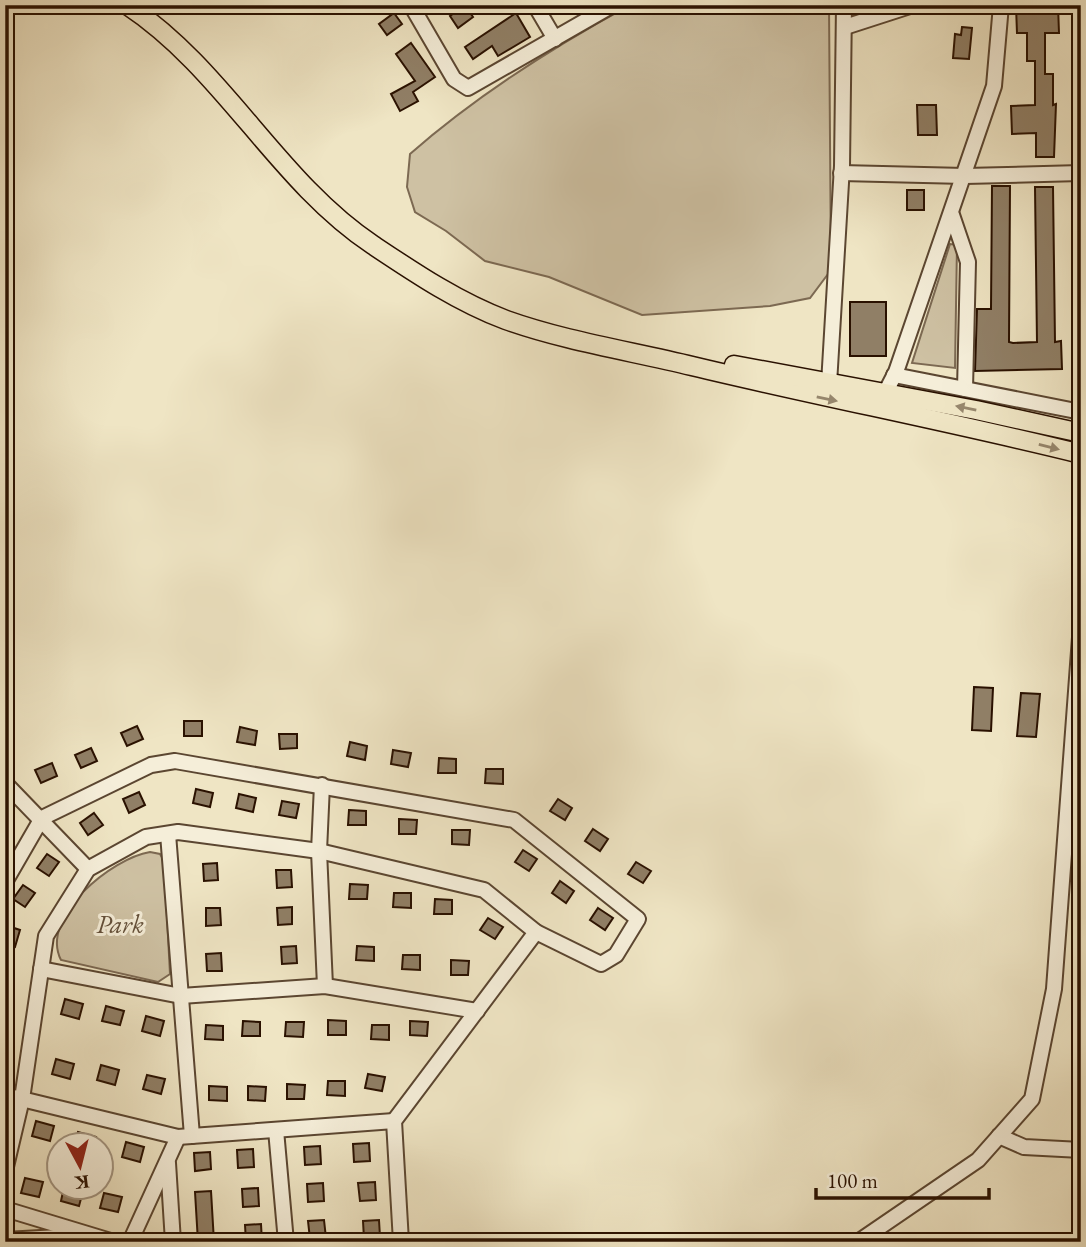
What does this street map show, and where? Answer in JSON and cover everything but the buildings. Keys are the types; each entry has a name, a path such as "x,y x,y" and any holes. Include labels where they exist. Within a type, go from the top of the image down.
{"main road":[{"path":"127,5 182,48 346,225 443,290 494,315 542,330 881,401 1081,433"},
{"path":"141,5 202,58 353,220 440,280 499,309 573,331 829,384 881,401 1081,454"}],"street":[{"path":"411,5 454,79 468,89 613,5"},
{"path":"536,5 555,39"},
{"path":"829,384 841,173 844,5"},
{"path":"845,27 913,5"},
{"path":"881,401 894,376 952,215 994,86 1001,5"},
{"path":"1080,5 1081,207"},
{"path":"841,173 965,176 1080,173"},
{"path":"952,215 968,262 965,389"},
{"path":"894,376 1081,412"},
{"path":"858,1242 978,1160 1032,1099 1054,989 1074,795 1081,624"},
{"path":"5,882 42,818 151,765 175,761 514,820 638,919 616,955 601,964 536,932 484,890 319,851 178,832 146,837 88,869 46,936 22,1100 5,1171"},
{"path":"5,783 42,818 88,869"},
{"path":"322,785 319,851 325,986"},
{"path":"130,1242 167,1160 185,1136 181,996 168,834"},
{"path":"401,1242 394,1121 536,932"},
{"path":"41,969 181,996 325,986 477,1011"},
{"path":"5,1096 185,1136 394,1121"},
{"path":"276,1130 286,1242"},
{"path":"999,1136 1024,1147 1081,1150"},
{"path":"167,1160 173,1242"},
{"path":"5,1209 114,1242"},
{"path":"5,1240 88,1235"}],"green space":[{"path":"630,5 829,5 831,270 810,298 770,306 642,315 549,277 485,261 446,231 415,212 407,187 410,154 461,112 516,73"},
{"path":"950,244 957,245 955,368 912,363"},
{"name":"Park","path":"150,852 160,854 164,861 170,974 158,982 61,960 57,943 60,926 83,892 117,865"}]}
